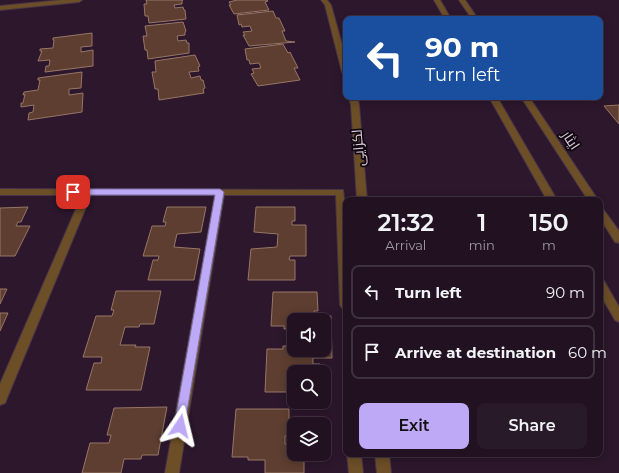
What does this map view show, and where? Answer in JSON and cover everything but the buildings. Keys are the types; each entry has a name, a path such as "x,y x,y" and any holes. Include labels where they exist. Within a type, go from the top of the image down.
{"street":[{"path":"0,8 79,0"},
{"path":"324,0 328,5 343,61"},
{"path":"437,0 446,16"},
{"path":"462,0 472,16"},
{"name":"لکزایی","path":"354,100 362,197"},
{"path":"495,100 550,197"},
{"name":"ایثار","path":"527,100 591,197"},
{"path":"0,192 340,192 343,248"},
{"path":"0,399 88,192"},
{"path":"172,473 220,192"},
{"path":"603,215 619,239"},
{"path":"603,289 619,317"},
{"path":"354,457 356,473"},
{"path":"382,457 384,473"}],"route":[{"path":"73,192 220,192 180,426"}]}
